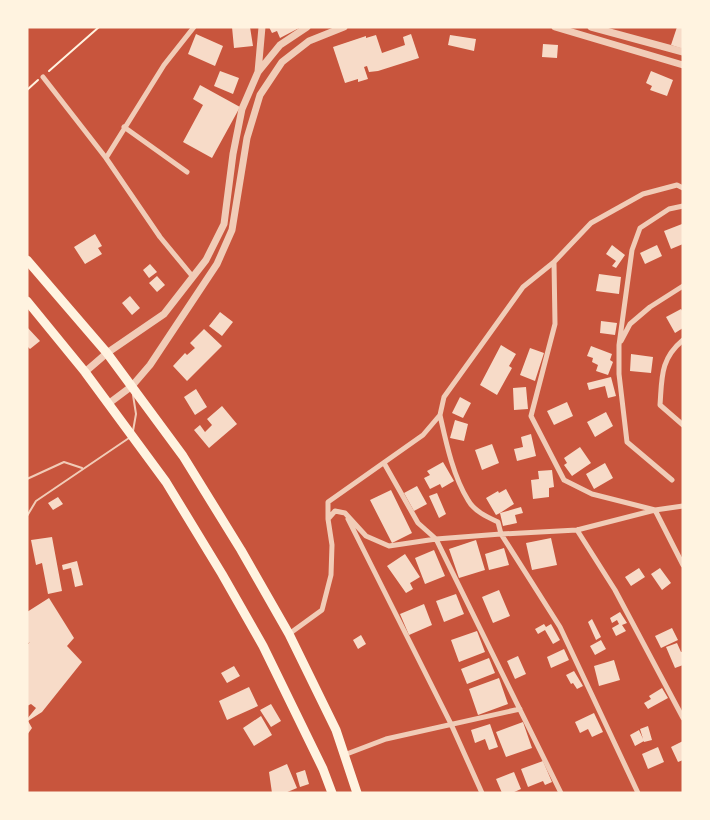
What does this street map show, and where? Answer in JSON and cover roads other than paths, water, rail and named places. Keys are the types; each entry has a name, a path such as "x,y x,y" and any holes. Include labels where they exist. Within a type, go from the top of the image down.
{"highway":[{"path":"27,260 107,353 183,456 289,634 336,730 357,793"},
{"path":"27,301 85,372 166,482 263,646 323,769 332,793"}],"street":[{"path":"106,158 164,65 194,27"},
{"path":"258,72 262,27"},
{"path":"85,372 107,353 164,314 206,260 224,224 233,154 242,109 258,72 280,45 307,27"},
{"path":"108,404 132,386 150,365 217,264 232,230 247,138 260,95 282,62 309,41 344,27"},
{"path":"555,27 682,63"},
{"path":"591,27 683,52"},
{"path":"43,77 106,158 160,237 193,277"},
{"path":"124,127 187,172"},
{"path":"638,793 560,627 501,534 498,522 483,515 468,501 449,456 440,415 444,397 523,287 554,262 591,223 643,194 676,185 683,188"},
{"path":"672,480 627,441 619,374 619,345 632,250 640,228 669,209 683,206"},
{"path":"554,262 555,324 531,416 564,480 592,494 655,510 683,565"},
{"path":"619,345 630,324 650,307 683,286"},
{"path":"683,340 677,345 662,369 660,405 683,425"},
{"path":"289,634 322,610 331,575 332,545 327,519 328,502 423,435 440,415"},
{"path":"384,463 418,523 436,539 561,793"},
{"path":"327,519 335,511 345,513 366,536 389,546 436,539 577,530 655,510 683,506"},
{"path":"345,513 451,724 482,793"},
{"path":"577,530 615,590 683,718"},
{"path":"344,755 386,738 520,709"}],"lane":[{"path":"27,516 36,501 132,436 136,414 132,386"},
{"path":"27,478 64,462 82,468"}]}
